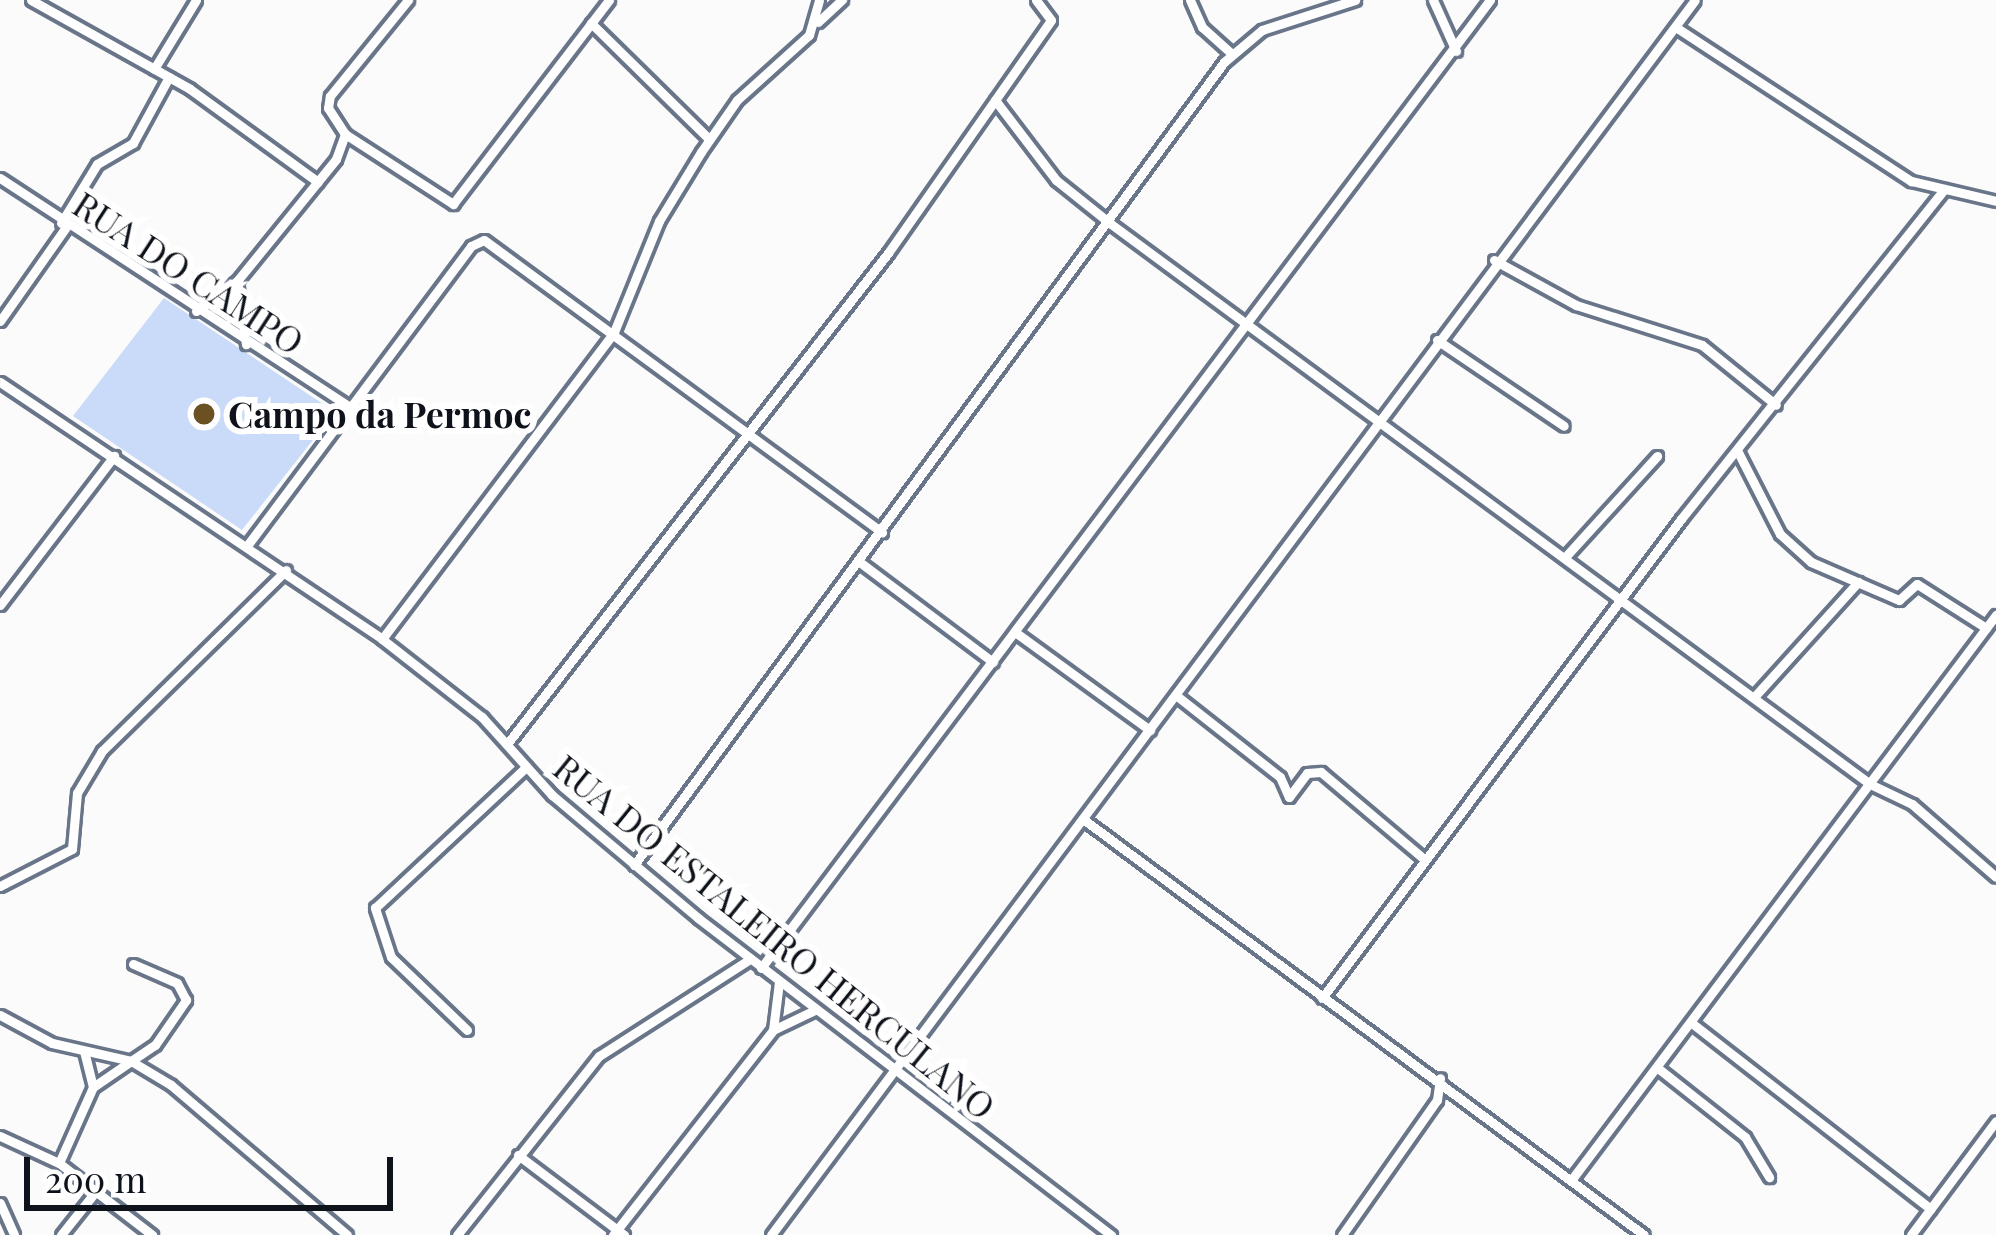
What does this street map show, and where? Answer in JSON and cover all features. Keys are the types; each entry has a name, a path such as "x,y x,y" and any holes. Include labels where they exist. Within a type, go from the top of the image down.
{"street":[{"path":"31,0 169,77 318,182"},
{"path":"154,69 196,0"},
{"path":"408,0 330,95 328,108 344,134 453,204 609,0"},
{"path":"818,22 819,0"},
{"path":"382,639 614,332 658,221 736,100 842,0"},
{"path":"507,744 748,437 995,100 1052,18 1036,0"},
{"path":"1190,0 1202,27 1232,54"},
{"path":"634,865 708,755 861,563 1232,54 1282,21 1355,0"},
{"path":"1433,0 1456,51"},
{"path":"761,968 1490,0"},
{"path":"771,1235 1177,696 1495,260 1695,0"},
{"path":"591,23 710,139"},
{"path":"1677,28 1911,181 1996,201"},
{"path":"0,321 97,164 133,143 169,77"},
{"path":"995,100 1056,180 1111,224 1625,596 1870,784 1912,804 1996,877"},
{"path":"196,311 237,280 318,182 344,134"},
{"name":"RUA DO CAMPO","path":"0,178 63,225 351,408"},
{"path":"1322,998 1625,596 1944,189"},
{"path":"249,543 478,241 614,332 748,437 882,532"},
{"path":"1495,260 1576,305 1702,345 1776,405"},
{"path":"237,280 246,344"},
{"path":"1437,340 1564,426"},
{"name":"RUA DO ESTALEIRO HERCULANO","path":"0,382 249,543 382,639 507,744 634,865 893,1073 1112,1235"},
{"path":"1738,452 1780,535 1811,562 1902,600 1917,584 1986,628"},
{"path":"0,605 114,456"},
{"path":"1567,555 1657,456"},
{"path":"861,563 993,662"},
{"path":"0,886 72,849 77,793 102,751 286,570"},
{"path":"1755,696 1858,582"},
{"path":"1572,1179 1996,615"},
{"path":"1016,632 1150,730"},
{"path":"1177,696 1280,777 1289,797 1307,773 1321,772 1425,860"},
{"path":"467,1030 391,957 375,908 526,767"},
{"path":"1083,819 1322,998 1460,1092 1644,1235"},
{"path":"457,1235 609,1047 750,959"},
{"path":"59,1163 93,1087 154,1045 186,1000 177,983 133,964"},
{"path":"773,1030 779,982"},
{"path":"518,1155 618,1233 773,1030 815,1010"},
{"path":"0,1015 84,1052 130,1061 171,1085 347,1235"},
{"path":"1693,1024 1931,1209"},
{"path":"84,1052 93,1087"},
{"path":"1659,1069 1744,1137 1769,1177"},
{"path":"1342,1235 1437,1100 1441,1078"},
{"path":"1437,1100 1460,1092"},
{"path":"1911,1235 1996,1120"},
{"path":"0,1136 59,1163 152,1235"},
{"path":"61,1235 95,1191"},
{"path":"0,1203 14,1235"}],"shaded area":[{"name":"Campo da Permoc","path":"164,298 335,412 242,530 73,416"}],"place":[{"name":"Campo da Permoc","path":"204,414"}]}
